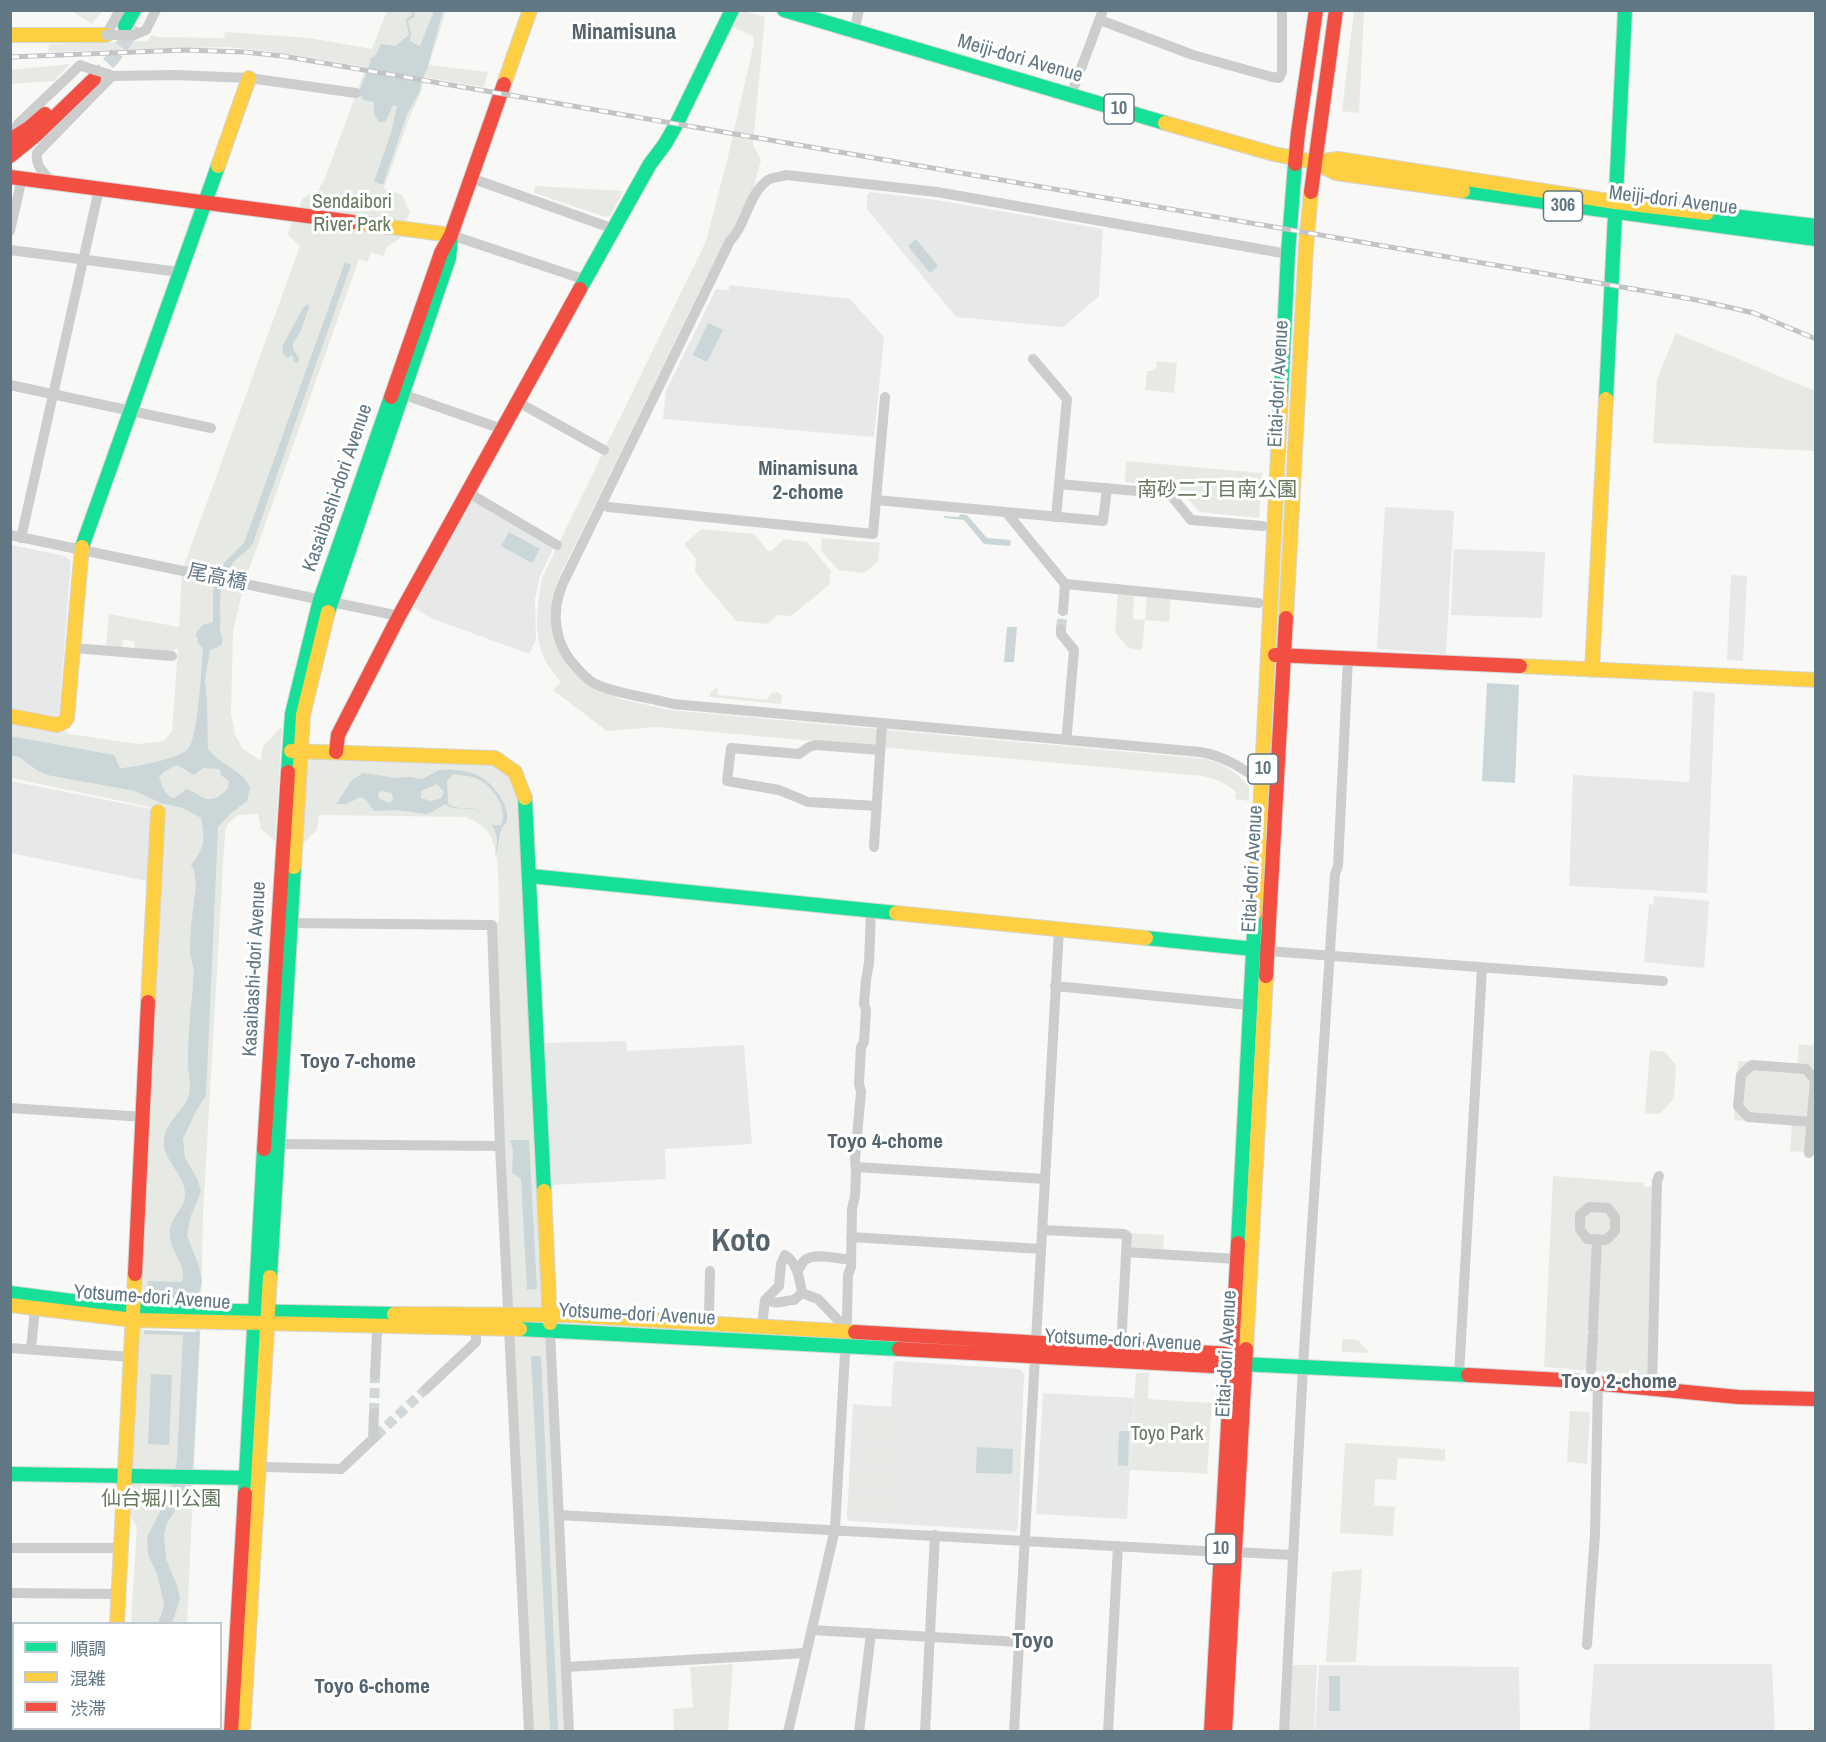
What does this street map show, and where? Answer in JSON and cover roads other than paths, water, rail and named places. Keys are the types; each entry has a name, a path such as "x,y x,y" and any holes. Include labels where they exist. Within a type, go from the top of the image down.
{"main road":[{"path":"132,29 134,10"},
{"path":"132,29 144,10"},
{"name":"Kasaibashi-dori Avenue","path":"243,1731 256,1474 261,1317 294,751 292,714 325,601 440,254 451,235 530,10"},
{"path":"336,752 338,735 399,616 650,165 677,123 732,10"},
{"name":"Meiji-dori Avenue","path":"784,10 1274,154 1314,162 1338,159 1815,239"},
{"name":"Eitai-dori Avenue","path":"1211,1731 1263,782 1289,234 1296,158 1316,10"},
{"name":"Eitai-dori Avenue","path":"1225,1731 1306,247 1314,162 1336,10"},
{"path":"1592,670 1625,10"},
{"path":"10,35 106,35"},
{"path":"10,156 36,135 97,74"},
{"path":"10,139 29,128 97,74"},
{"path":"10,716 57,725 67,718 81,550 249,78"},
{"path":"14,176 24,150 36,135"},
{"path":"10,168 14,176"},
{"path":"14,176 451,235"},
{"name":"Meiji-dori Avenue","path":"1614,207 1815,226"},
{"name":"Kasaibashi-dori Avenue","path":"325,601 450,256 451,235"},
{"path":"1269,655 1815,680"},
{"path":"294,751 487,757 495,758 515,772 525,797 530,876 548,1323"},
{"path":"117,1622 121,1548 132,1477 131,1357 137,1315 158,812"},
{"path":"530,876 1268,951"},
{"name":"Kasaibashi-dori Avenue","path":"261,1317 276,1144 283,923"},
{"name":"Yotsume-dori Avenue","path":"10,1293 137,1315"},
{"name":"Yotsume-dori Avenue","path":"10,1305 137,1315 511,1322 843,1333 1035,1350 1231,1360"},
{"name":"Yotsume-dori Avenue","path":"1035,1350 1121,1348 1246,1363 1459,1374 1774,1398 1815,1399"},
{"path":"10,1474 194,1477 256,1474"},
{"name":"Kasaibashi-dori Avenue","path":"231,1731 256,1474"}],"street":[{"path":"106,35 120,10"},
{"path":"106,35 132,29 146,30 156,10"},
{"path":"854,31 859,10"},
{"path":"1071,95 1101,15 1193,55 1279,78 1282,72 1282,10"},
{"path":"52,182 39,167 36,159 38,153 97,74 249,78 356,93"},
{"path":"10,231 14,176"},
{"path":"1277,792 1222,757 1200,752 673,704 610,689 599,686 586,678 567,657 559,641 555,610 557,596 563,583 730,242 737,235 757,193 768,180 786,176 937,192 1288,254"},
{"path":"471,177 614,229"},
{"path":"16,536 99,189"},
{"path":"451,235 586,280"},
{"path":"10,250 179,272"},
{"path":"1033,359 1066,399 1056,517"},
{"path":"10,385 211,428"},
{"path":"402,393 502,429"},
{"path":"608,507 873,534 885,397"},
{"path":"518,402 604,450"},
{"path":"1059,484 1170,494 1191,519 1263,526"},
{"path":"876,500 1103,521 1107,488"},
{"path":"467,492 556,545"},
{"path":"1006,512 1065,584 1063,611"},
{"name":"尾高橋","path":"16,536 399,616"},
{"path":"1065,584 1259,603"},
{"path":"1061,629 1061,634 1074,650 1067,733"},
{"path":"74,648 172,656"},
{"path":"1284,1731 1303,1366 1335,874 1338,866 1348,658"},
{"path":"874,847 882,723"},
{"path":"877,806 808,802 779,790 727,781 731,748 799,754 816,745 880,750"},
{"path":"788,1731 835,1529 843,1333 848,1275 851,1267 856,1129 860,1121 859,1083 861,1047 864,1042 866,1010 864,1004 869,963 871,910"},
{"path":"283,923 492,925 500,1146 511,1322 529,1731"},
{"path":"1014,1731 1059,930"},
{"path":"1268,951 1663,981"},
{"path":"1459,1374 1482,968"},
{"path":"1055,986 1250,1005"},
{"path":"1809,1153 1812,1122 1815,1080 1806,1069 1752,1065 1741,1075 1738,1106 1748,1117 1812,1122"},
{"path":"10,1108 144,1117"},
{"path":"276,1144 500,1146"},
{"path":"856,1167 1045,1179"},
{"path":"1652,1388 1657,1181 1659,1176"},
{"path":"1589,1207 1608,1208 1614,1211 1614,1231 1606,1240 1597,1239 1587,1239 1580,1229 1582,1210 1589,1207"},
{"path":"1042,1230 1127,1236 1121,1348"},
{"path":"851,1237 1041,1249"},
{"path":"1591,1370 1597,1239"},
{"path":"1126,1251 1236,1258"},
{"path":"763,1317 764,1302 779,1286 781,1264 785,1255 789,1257 797,1271 802,1293"},
{"path":"797,1271 809,1257 844,1259"},
{"path":"709,1314 710,1271"},
{"path":"802,1293 818,1299 843,1333"},
{"path":"767,1298 772,1304 776,1304 794,1300 802,1293"},
{"path":"31,1349 35,1308"},
{"path":"548,1323 569,1731"},
{"path":"375,1376 377,1334"},
{"path":"426,1389 476,1342 476,1336"},
{"path":"10,1348 131,1357"},
{"path":"1587,1645 1595,1534 1598,1383"},
{"path":"256,1474 342,1469 375,1438 374,1413"},
{"path":"559,1515 1221,1552"},
{"path":"926,1731 935,1535"},
{"path":"1108,1731 1118,1546"},
{"path":"10,1548 121,1548"},
{"path":"1236,1552 1292,1555"},
{"path":"10,1593 119,1594"},
{"path":"812,1630 1019,1642"},
{"path":"859,1731 871,1633"},
{"path":"566,1667 806,1653"}],"tunnel":[{"path":"94,79 114,57 136,26"},
{"path":"1061,629 1063,611"},
{"path":"374,1413 375,1375"},
{"path":"376,1436 426,1389"}],"railway":[{"path":"10,57 185,50 283,56 1697,300 1754,313 1816,339"}],"district":[{"name":"Minamisuna","path":"624,33"},
{"name":"Minamisuna 2-chome","path":"808,481"},
{"name":"Toyo 7-chome","path":"358,1062"},
{"name":"Toyo 4-chome","path":"885,1142"},
{"name":"Koto","path":"741,1242"},
{"name":"Toyo 2-chome","path":"1619,1382"},
{"name":"Toyo","path":"1033,1642"},
{"name":"Toyo 6-chome","path":"372,1687"}],"park label":[{"name":"Sendaibori River Park","path":"352,214"},
{"name":"南砂二丁目南公園","path":"1217,491"},
{"name":"Toyo Park","path":"1167,1435"},
{"name":"仙台堀川公園","path":"161,1500"}]}
